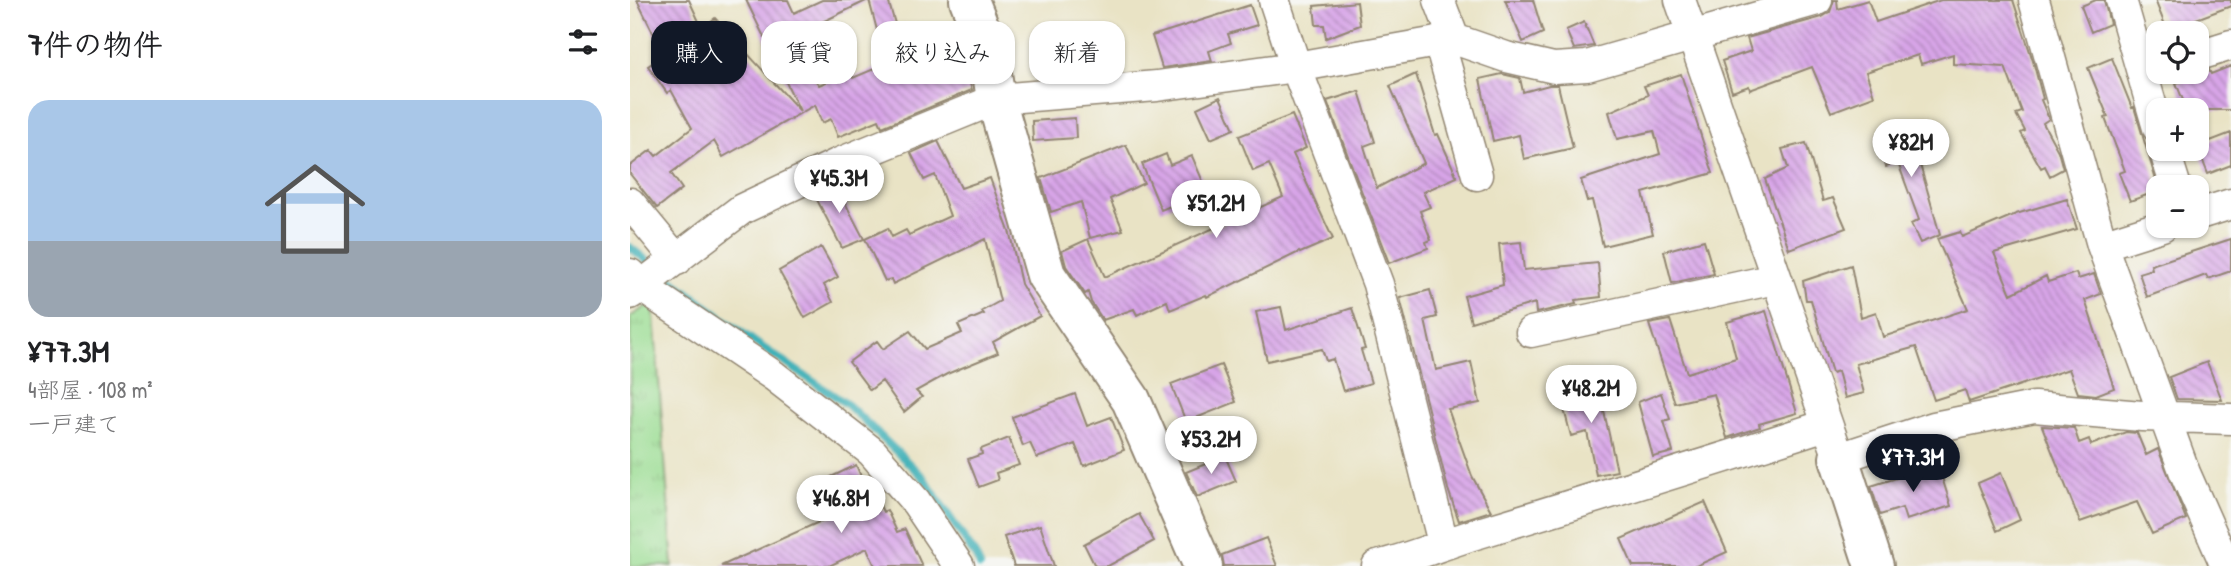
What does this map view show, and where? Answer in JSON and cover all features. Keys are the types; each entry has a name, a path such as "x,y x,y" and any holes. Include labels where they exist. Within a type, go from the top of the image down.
{"street":[{"path":"969,0 988,48 996,99 1046,275 1131,400 1203,566"},
{"path":"1274,0 1296,67 1378,285 1443,543"},
{"path":"1438,0 1477,174"},
{"path":"1680,0 1874,566"},
{"path":"959,566 916,502 872,452 774,376 634,285 677,260 742,209 837,164 996,99 1106,92 1296,67 1447,40 1554,68 1587,66 1817,0"},
{"path":"2034,0 2102,246 2185,473 2226,566"},
{"path":"2121,0 2146,62"},
{"path":"2209,52 2231,44"},
{"path":"630,203 677,260"},
{"path":"2209,211 2231,204"},
{"path":"2102,246 2146,231"},
{"path":"1531,332 1775,279"},
{"path":"1390,565 1443,543 1596,498 1833,441 1934,427 2034,407 2231,419"}],"green space":[{"path":"653,302 673,566 630,566 630,317"}],"building":[{"path":"637,0 689,0 699,21 651,21 651,29"},
{"path":"746,0 788,0 794,13 822,0 868,0 824,21 761,21 761,31"},
{"path":"869,0 888,0 894,21 875,21"},
{"path":"1505,0 1533,0 1543,33 1523,42"},
{"path":"1834,0 1837,0 1838,9 1868,0 1876,22 1941,0 2013,0 2033,61 2043,99 2041,100 2049,119 2043,123 2058,151 2063,169 2050,176 2045,166 2041,168 2021,133 2025,131 2016,114 2022,112 2005,67 1953,64 1953,54 1921,64 1918,55 1866,72 1874,96 1831,112 1812,67 1750,90 1749,86 1732,92 1722,61 1751,51 1747,38 1822,17 1830,12"},
{"path":"2104,0 2110,24 2091,32 2081,6"},
{"path":"2155,0 2231,0 2231,6 2191,21 2163,21"},
{"path":"1357,2 1360,25 1326,38 1324,25 1316,25 1314,6"},
{"path":"1250,5 1257,25 1228,34 1231,43 1209,51 1212,61 1162,68 1152,36"},
{"path":"1584,22 1594,46 1574,49 1566,30"},
{"path":"747,53 761,68 761,84 775,84 800,111 787,84 857,84 857,76 871,70 871,84 970,84 972,90 882,127 879,120 838,137 831,119 822,123 815,105 723,157 714,141 671,173 682,189 657,208 630,174 630,166 651,150 656,156 692,128 671,90 667,93 661,84 747,84"},
{"path":"2112,58 2132,108 2134,107 2146,147 2146,161 2150,161 2154,175 2146,175 2146,195 2130,201 2119,173 2125,171 2105,118 2108,117 2088,68"},
{"path":"2231,66 2231,110 2209,110 2209,98 2182,98 2176,84 2209,84 2209,70 2211,74"},
{"path":"1416,74 1435,135 1438,134 1457,177 1423,192 1430,207 1420,211 1431,240 1426,242 1428,248 1389,263 1327,101 1359,91 1375,142 1364,146 1377,188 1424,163 1390,86"},
{"path":"1502,74 1520,78 1523,92 1558,85 1573,148 1524,159 1519,135 1493,141 1480,79"},
{"path":"1681,74 1713,173 1643,193 1653,234 1603,246 1592,200 1587,201 1581,180 1660,154 1654,131 1617,139 1609,112 1648,95 1644,86"},
{"path":"1220,97 1234,129 1211,139 1197,108"},
{"path":"1292,115 1306,148 1293,154 1333,239 1299,252 1207,297 1206,295 1170,310 1167,301 1137,315 1134,309 1103,320 1088,292 1085,294 1066,266 1062,251 1088,239 1105,277 1283,197 1269,164 1253,171 1239,136"},
{"path":"1075,118 1076,138 1033,141 1032,121"},
{"path":"1909,126 1940,235 1920,243 1911,224 1919,220 1898,163 1886,167 1877,136"},
{"path":"2231,133 2231,165 2208,174 2203,161 2209,161 2209,141"},
{"path":"938,141 961,188 990,178 1010,234 1021,284 1040,316 993,342 998,353 947,374 916,391 922,397 904,412 882,381 870,390 849,362 877,341 883,349 910,331 925,349 962,333 958,325 984,314 982,311 1000,301 985,239 893,284 891,279 885,281 865,239 888,228 892,237 906,230 909,235 950,216 935,175 924,180 911,153"},
{"path":"1806,143 1823,201 1833,198 1846,228 1789,249 1765,179 1788,168 1782,149"},
{"path":"1126,145 1144,183 1110,199 1123,230 1090,238 1081,202 1051,212 1041,178"},
{"path":"1166,154 1170,165 1192,156 1207,191 1161,210 1142,164"},
{"path":"840,182 846,193 841,195 864,239 842,248 814,194"},
{"path":"2067,199 2077,229 1994,253 2011,294 2046,276 2048,282 2076,273 2078,279 2094,274 2101,294 2085,300 2114,388 2096,395 2078,393 2069,369 1969,402 1965,390 1934,400 1916,347 1856,364 1864,393 1845,398 1838,371 1832,373 1811,300 1806,300 1803,281 1851,265 1861,317 1876,312 1883,337 1968,309 1937,239 1960,232 1962,237 2016,214"},
{"path":"2231,239 2231,271 2208,279 2206,275 2147,297 2139,273 2152,269 2151,265"},
{"path":"1704,240 1714,274 1672,283 1664,251"},
{"path":"1521,242 1524,270 1598,263 1601,297 1575,300 1576,304 1536,313 1535,303 1471,322 1464,296 1503,285 1499,244"},
{"path":"821,247 838,277 824,285 833,302 805,318 779,271"},
{"path":"1430,290 1437,317 1425,320 1436,370 1471,362 1480,403 1448,409 1472,476 1491,511 1459,521 1448,489 1400,298"},
{"path":"1281,307 1286,330 1352,308 1365,349 1361,350 1371,383 1343,391 1333,359 1326,361 1322,349 1267,361 1256,312"},
{"path":"1766,311 1797,413 1759,424 1760,427 1727,438 1714,394 1675,403 1649,324 1670,320 1687,373 1736,358 1727,322"},
{"path":"2207,362 2222,400 2177,399 2169,377"},
{"path":"1221,365 1236,402 1186,422 1171,384"},
{"path":"1598,384 1617,471 1596,475 1587,432 1571,436 1560,394"},
{"path":"1661,393 1670,419 1664,421 1673,452 1653,457 1638,402"},
{"path":"1075,394 1087,426 1111,417 1124,450 1084,466 1075,444 1037,458 1030,443 1023,446 1012,417"},
{"path":"2042,426 2074,428 2079,443 2089,439 2091,445 2126,432 2137,433 2146,455 2158,449 2186,519 2152,534 2137,502 2080,522"},
{"path":"1009,438 1019,465 996,473 998,480 979,487 968,459 982,454 981,449"},
{"path":"1225,456 1236,481 1197,497 1186,472"},
{"path":"856,465 873,503 878,501 883,512 887,510 897,532 905,529 922,566 875,566 867,548 829,566 721,566 846,510 831,477"},
{"path":"1938,465 1951,506 1906,520 1902,508 1880,515 1871,486"},
{"path":"2001,473 2020,520 1997,531 1978,483"},
{"path":"1705,502 1727,552 1696,566 1633,566 1621,539"},
{"path":"1139,514 1154,541 1108,566 1095,566 1084,544"},
{"path":"1040,525 1054,566 1014,566 1004,537"},
{"path":"1266,538 1277,566 1224,566 1222,555"}],"waterway":[{"path":"630,247 655,267"},
{"path":"665,275 756,343 848,405 923,477 980,566"}]}
